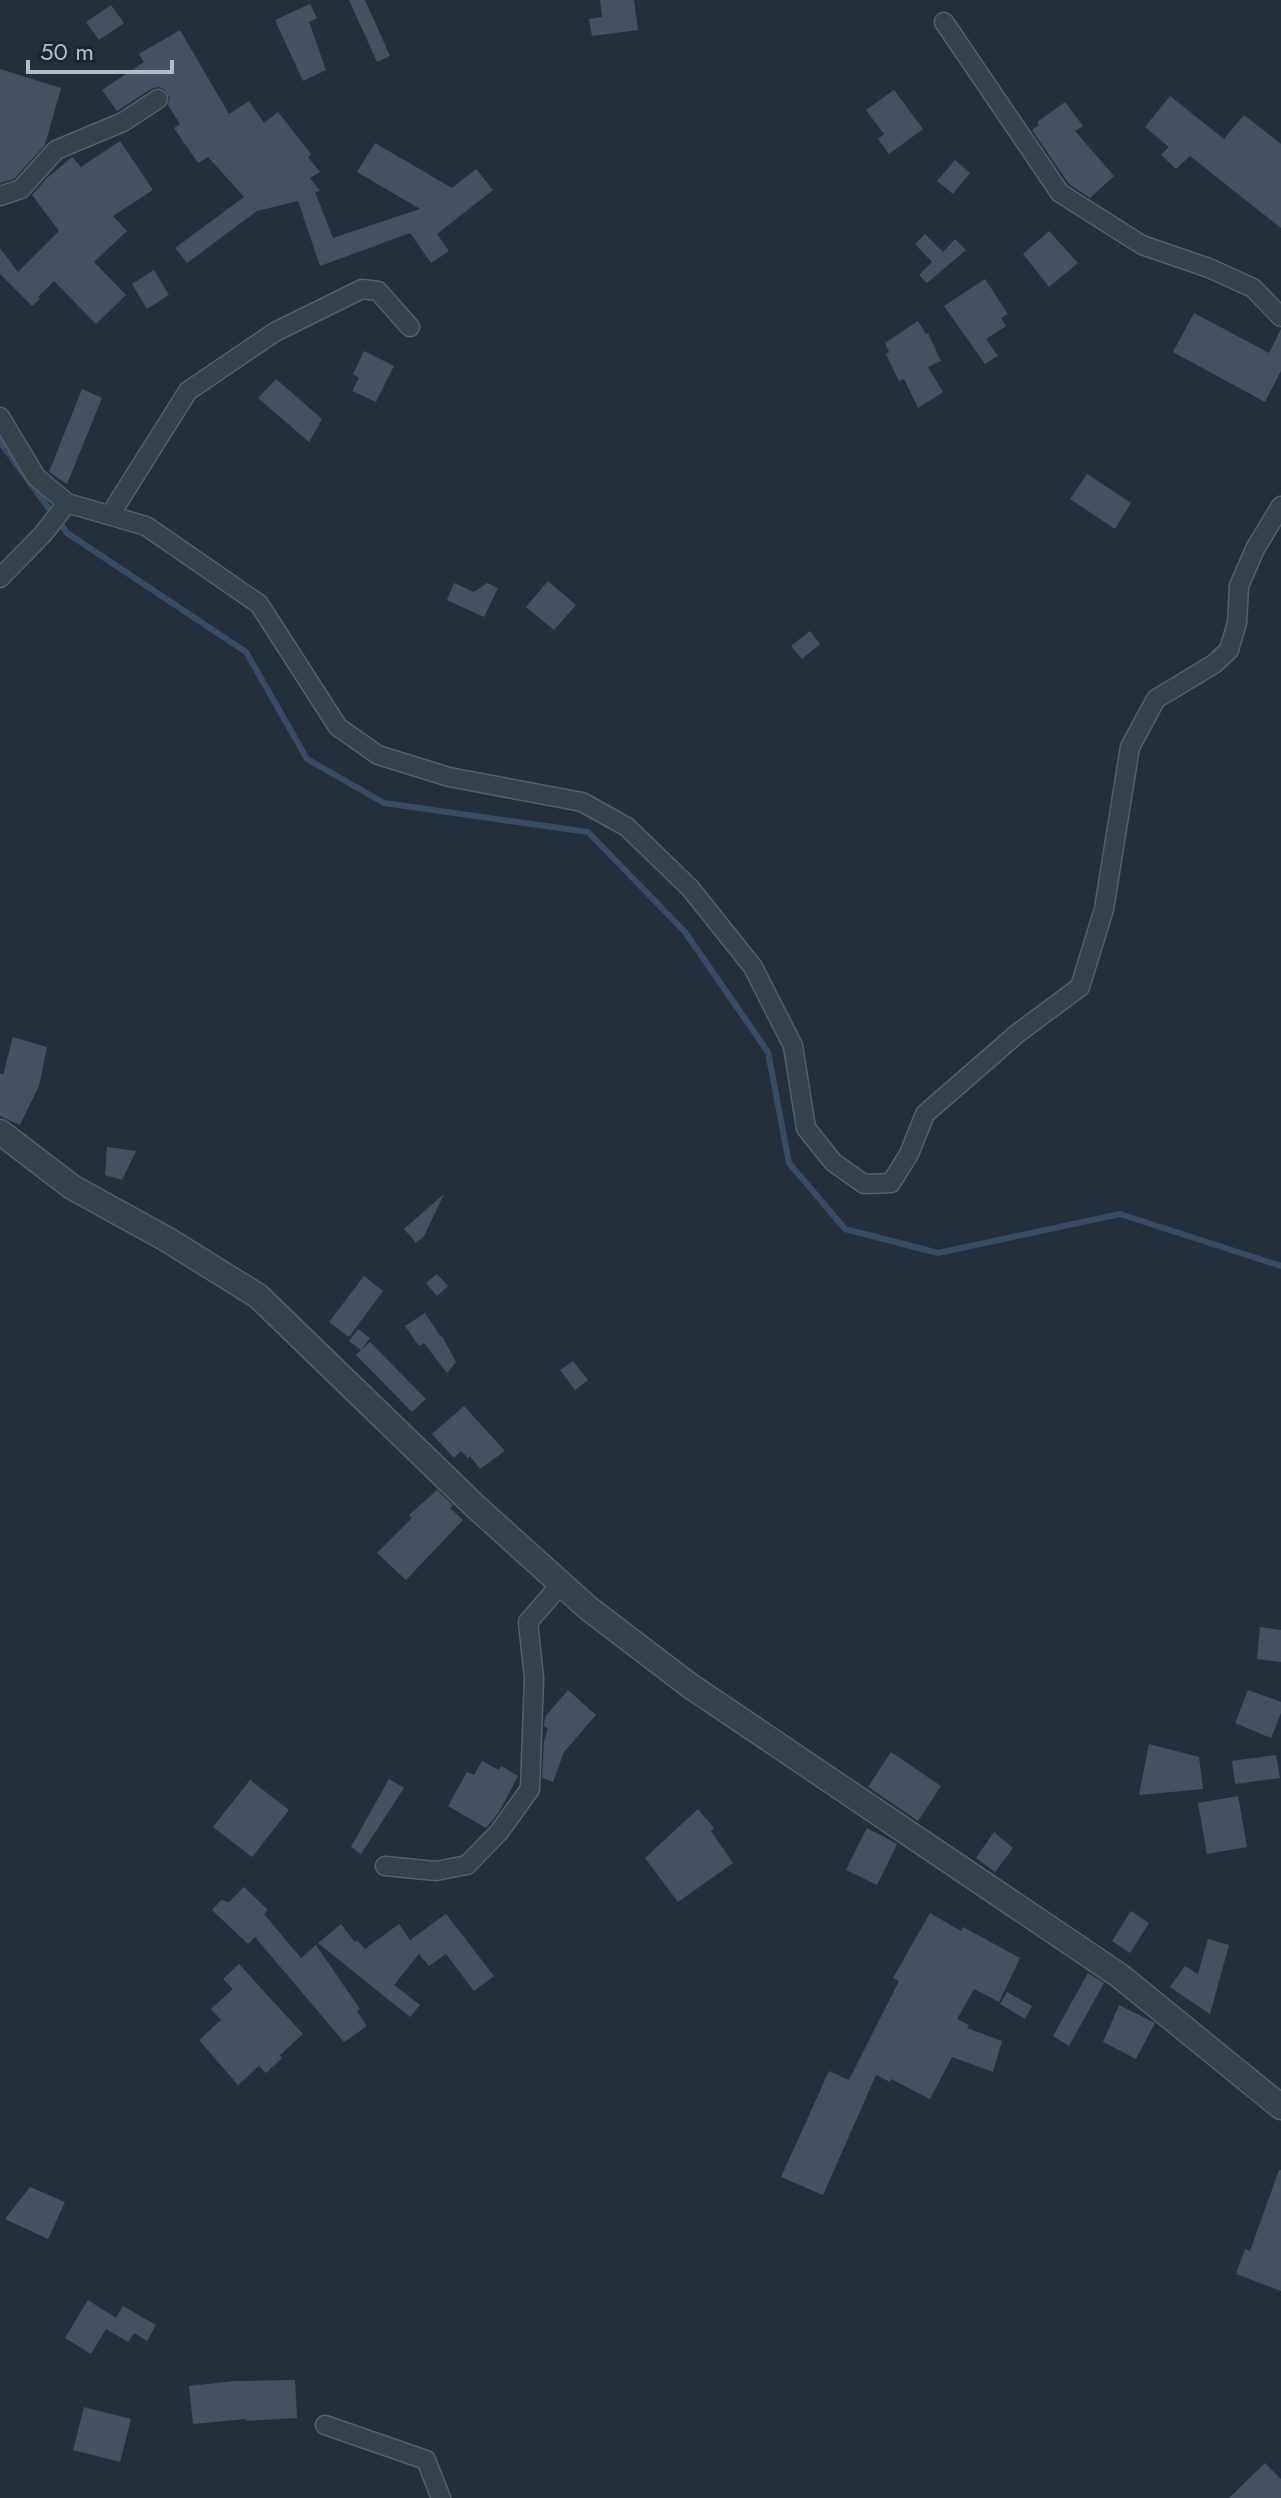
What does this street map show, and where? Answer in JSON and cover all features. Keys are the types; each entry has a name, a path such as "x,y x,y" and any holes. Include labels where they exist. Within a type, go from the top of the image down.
{"street":[{"path":"944,22 1060,193 1142,245 1209,268 1253,288 1281,317"},
{"path":"0,196 21,189 56,150 123,122 158,99"},
{"path":"110,515 188,391 275,332 362,289 378,291 410,327"},
{"path":"0,417 36,477 63,508 110,515 146,526 259,604 338,727 378,755 449,777 582,802 627,827 690,888 753,967 793,1046 806,1128 833,1162 864,1184 891,1183 909,1154 925,1114 1018,1033 1080,987 1104,909 1130,747 1156,699 1214,664 1229,650 1237,623 1239,586 1255,549 1281,506"},
{"path":"0,578 43,534 63,508"},
{"path":"0,1132 72,1187 168,1240 258,1296 476,1507 588,1608 689,1685 1120,1976 1281,2107"},
{"path":"385,1866 436,1871 467,1865 499,1832 530,1789 534,1678 528,1622 561,1584"},
{"path":"325,2425 426,2460 441,2498"}],"building":[{"path":"349,0 365,0 390,56 377,62"},
{"path":"600,0 634,0 638,30 592,36 589,19 602,17"},
{"path":"310,4 317,18 309,22 326,70 303,81 275,20"},
{"path":"111,5 124,23 99,40 86,22"},
{"path":"180,30 229,114 249,101 264,123 278,112 311,154 308,157 320,172 310,178 320,191 315,192 333,238 420,209 357,172 375,143 452,188 476,169 493,190 437,234 449,251 431,263 410,233 320,266 298,201 257,211 187,263 175,248 244,197 208,157 198,163 174,128 180,124 168,105 170,98 164,89 151,89 117,111 102,90 144,62 139,54"},
{"path":"0,69 61,88 45,145 14,179 0,183"},
{"path":"894,90 923,129 889,154 878,139 884,134 866,110"},
{"path":"1170,96 1224,139 1244,115 1281,144 1281,228 1190,156 1176,169 1161,155 1169,147 1145,127"},
{"path":"1065,102 1083,126 1075,131 1114,176 1090,198 1069,184 1032,130 1039,125 1037,122"},
{"path":"120,141 153,190 113,216 127,231 94,262 126,295 96,324 54,281 32,306 0,274 0,248 18,272 59,231 32,195 72,157 81,167"},
{"path":"955,160 970,173 953,194 937,181"},
{"path":"1049,231 1078,263 1049,287 1023,254"},
{"path":"925,234 943,252 955,239 966,250 927,283 919,275 932,262 915,244"},
{"path":"154,270 169,295 147,309 132,284"},
{"path":"985,279 1008,314 1001,318 1006,326 986,339 998,356 985,364 944,306"},
{"path":"1194,313 1269,353 1281,329 1281,371 1265,402 1173,352"},
{"path":"918,321 928,333 941,361 928,367 943,392 918,408 904,379 899,381 886,354 889,352 885,343"},
{"path":"364,351 394,366 376,402 352,391 359,378 353,374"},
{"path":"276,379 322,419 309,442 258,398"},
{"path":"82,389 102,398 67,484 49,472"},
{"path":"1087,474 1131,503 1115,529 1070,499"},
{"path":"548,581 576,605 554,630 526,607"},
{"path":"454,583 474,592 487,583 498,588 484,617 447,600"},
{"path":"810,631 820,644 802,659 791,646"},
{"path":"13,1037 47,1047 39,1086 20,1125 0,1116 0,1073 3,1075"},
{"path":"107,1147 136,1151 122,1180 105,1175"},
{"path":"444,1194 424,1236 416,1243 404,1229"},
{"path":"437,1274 448,1286 437,1296 426,1283"},
{"path":"364,1276 383,1291 349,1337 329,1322"},
{"path":"425,1313 456,1362 447,1373 424,1343 419,1346 405,1326"},
{"path":"358,1329 370,1338 361,1350 349,1341"},
{"path":"370,1342 426,1399 412,1412 356,1355"},
{"path":"573,1361 588,1380 575,1390 560,1370"},
{"path":"464,1406 505,1451 480,1469 470,1456 468,1458 461,1451 454,1458 432,1434"},
{"path":"437,1490 463,1520 406,1580 377,1553 412,1518 409,1515"},
{"path":"1260,1627 1281,1630 1281,1662 1257,1659"},
{"path":"568,1690 596,1715 564,1752 553,1782 542,1778 544,1741 548,1729 544,1726 545,1717"},
{"path":"1248,1690 1281,1702 1281,1713 1271,1738 1235,1723"},
{"path":"1149,1744 1199,1757 1203,1789 1139,1795"},
{"path":"891,1752 941,1786 918,1821 868,1787"},
{"path":"1276,1755 1280,1778 1235,1784 1232,1761"},
{"path":"482,1761 499,1770 501,1766 518,1776 499,1812 486,1828 448,1806 467,1772 474,1775"},
{"path":"389,1779 404,1788 361,1854 351,1847"},
{"path":"250,1780 289,1810 252,1857 213,1827"},
{"path":"1238,1796 1247,1847 1207,1854 1198,1803"},
{"path":"698,1809 714,1828 711,1831 733,1863 678,1902 645,1858"},
{"path":"867,1828 897,1844 877,1885 846,1870"},
{"path":"994,1832 1013,1848 995,1872 976,1858"},
{"path":"244,1887 268,1910 264,1914 301,1958 316,1945 360,2009 357,2011 367,2026 344,2042 255,1937 248,1944 212,1910 221,1900 229,1902"},
{"path":"1131,1911 1149,1923 1130,1953 1112,1941"},
{"path":"930,1913 1020,1958 999,2002 974,1989 957,2019 969,2025 967,2028 1002,2041 993,2072 952,2057 930,2099 891,2079 890,2082 876,2075 823,2195 781,2177 829,2071 849,2080 899,1981 893,1978"},
{"path":"446,1914 494,1976 474,1991 446,1954 429,1966 419,1954 394,1985 420,2005 410,2017 318,1943 341,1924 365,1949 399,1924 410,1940"},
{"path":"1208,1939 1229,1945 1210,2014 1170,1987 1185,1966 1198,1974"},
{"path":"239,1964 303,2034 266,2073 259,2066 238,2085 199,2040 221,2020 211,2009 233,1989 223,1979"},
{"path":"1088,1973 1104,1983 1069,2046 1053,2036"},
{"path":"1007,1992 1032,2006 1025,2019 1000,2004"},
{"path":"1119,2005 1155,2023 1136,2059 1103,2042"},
{"path":"1279,2170 1281,2291 1236,2274 1245,2249 1250,2251"},
{"path":"30,2187 65,2202 48,2239 5,2219"},
{"path":"88,2300 116,2318 123,2306 156,2325 147,2341 134,2333 128,2342 106,2329 91,2354 65,2338"},
{"path":"295,2380 297,2418 193,2424 189,2386"},
{"path":"84,2407 131,2419 120,2462 73,2450"},
{"path":"1265,2463 1281,2479 1281,2498 1229,2498"}],"waterway":[{"path":"0,442 67,533 246,652 307,759 384,803 588,832 685,932 768,1052 789,1163 845,1229 938,1253 1120,1214 1281,1266"}]}
